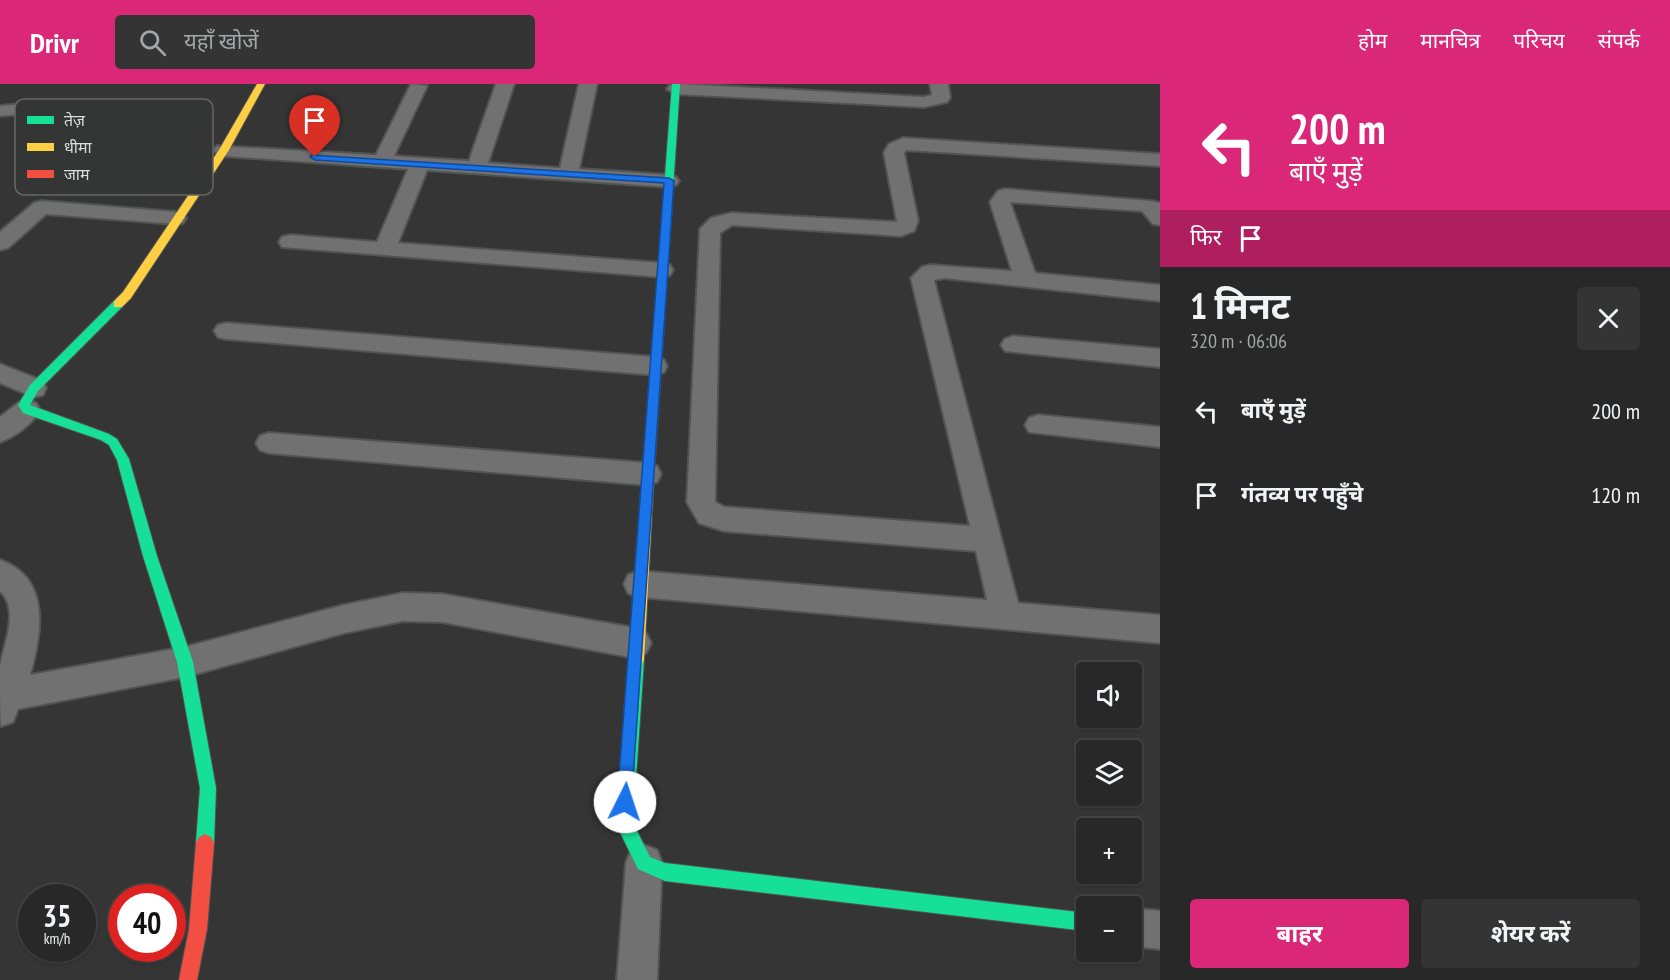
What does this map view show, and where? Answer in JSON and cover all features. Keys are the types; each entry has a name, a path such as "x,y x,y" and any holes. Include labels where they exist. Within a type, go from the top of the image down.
{"street":[{"path":"213,166 261,84"},
{"path":"476,168 505,84"},
{"path":"568,174 588,84"},
{"path":"637,980 644,863 624,824 639,584 676,87 924,102 941,98 939,84"},
{"path":"382,162 418,86"},
{"path":"0,111 15,110"},
{"path":"989,540 724,519 711,517 704,511 701,502 709,233 712,226 719,221 732,219 901,229 908,226 894,153 896,148 903,144 1067,176 1150,206 1160,219"},
{"path":"224,150 669,181"},
{"path":"1026,279 1000,202 1001,198 1067,176 1160,160"},
{"path":"385,249 419,165"},
{"path":"0,432 122,301 192,195"},
{"path":"0,243 41,207 51,206 176,218"},
{"path":"290,242 662,270"},
{"path":"1006,614 922,278 930,272 944,271 1158,296"},
{"path":"226,331 655,366"},
{"path":"1013,345 1160,358"},
{"path":"0,373 31,399 105,437 117,448 123,459 150,556 185,662 208,788 201,906 195,953 188,980"},
{"path":"1038,425 1160,437"},
{"path":"270,443 647,474"},
{"path":"0,573 21,593 26,611 4,704 185,662 344,619 402,608 442,608 635,643"},
{"path":"639,584 1160,629"},
{"path":"644,863 664,872 1076,921"},
{"path":"1142,928 1160,930"}],"traffic: fast":[{"path":"648,476 676,84"},
{"path":"118,304 34,388 24,405 27,410 105,437 113,442 123,459 150,556 185,662 208,788 205,843"},
{"path":"636,660 624,824 644,863 665,872 1076,921"}],"traffic: slow":[{"path":"213,166 261,84"},
{"path":"118,304 127,295 194,195"},
{"path":"636,660 648,476"}],"traffic: jam":[{"path":"188,980 198,929 205,843"}],"route":[{"path":"315,157 669,181 625,802"}]}
